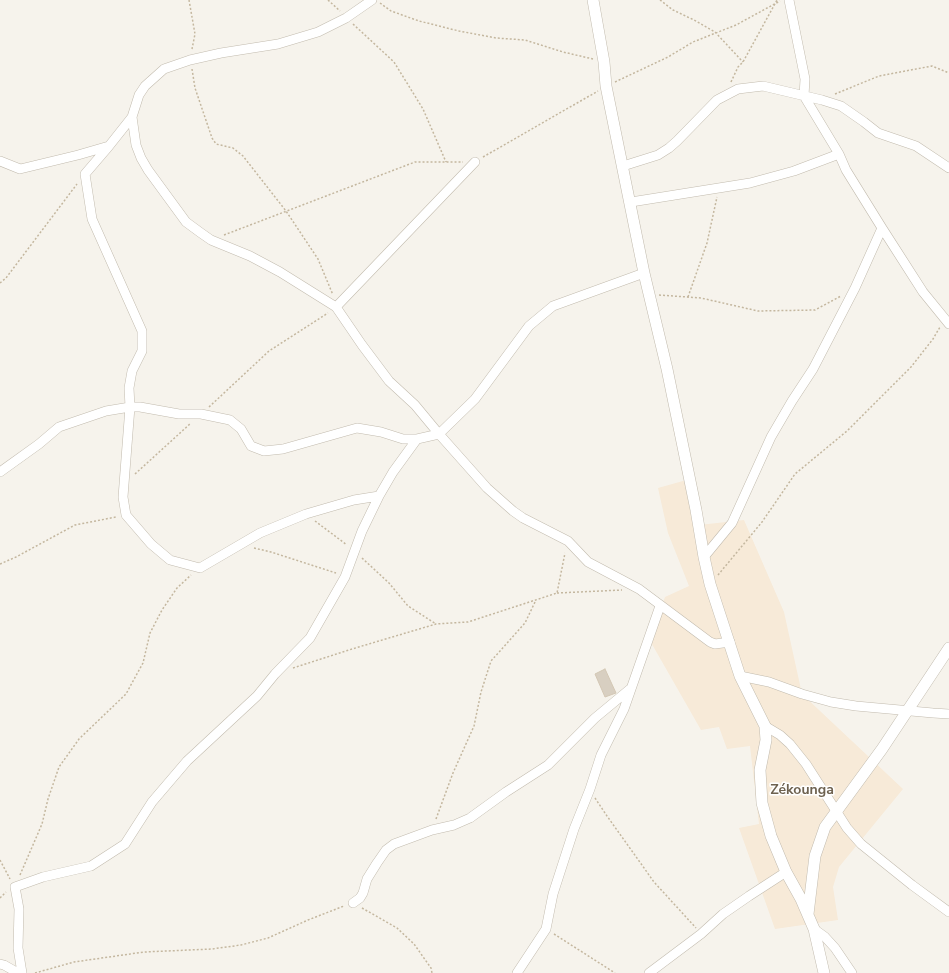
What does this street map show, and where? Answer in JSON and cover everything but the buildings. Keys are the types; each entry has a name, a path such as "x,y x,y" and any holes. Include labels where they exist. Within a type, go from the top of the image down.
{"street":[{"path":"372,0 346,18 318,32 278,44 221,53 190,60 164,69 153,78 139,95 132,117 85,174 92,219 142,331 142,351 132,371 129,388 130,407 123,497 126,515 151,544 170,560 200,568 260,533 306,514 354,500 379,496"},
{"path":"593,0 604,62 606,86 631,202 644,273 668,369 710,584 740,676 765,726 766,740 760,770 762,803 771,836 786,872 801,899 814,929 824,973"},
{"path":"789,0 805,79 804,96 840,154 846,170 882,228 923,292 947,321"},
{"path":"623,166 658,156 677,141 717,100 738,89 763,86 841,106 878,133 916,146 949,168"},
{"path":"132,117 136,144 141,158 186,222 211,240 250,256 280,272 335,306 389,381 415,405 488,488 513,511 523,518 568,541 588,562 640,589 660,606 710,642 715,644 730,642"},
{"path":"0,161 20,169 109,146"},
{"path":"631,202 684,195 750,183 794,171 840,154"},
{"path":"335,306 476,162"},
{"path":"704,557 732,523 771,437 813,369 855,288 882,228"},
{"path":"0,472 59,427 106,411 130,407 140,407 179,414 201,414 230,420 241,429 251,446 264,451 283,449 357,428 403,438 417,439 439,434 475,399 529,326 554,306 644,273"},
{"path":"22,973 18,948 19,909 15,887 43,877 91,866 125,844 152,802 187,761 257,696 275,674 310,638 345,577 362,531 379,496 393,472 417,439"},
{"path":"517,973 546,929 553,894 574,829 590,790 601,756 624,708 660,606"},
{"path":"808,914 815,856 825,827 882,749 949,648"},
{"path":"740,676 769,682 802,694 831,702 933,714 949,714"},
{"path":"353,903 360,898 367,879 386,850 394,844 432,830 454,825 470,818 506,792 548,765 595,718 630,689"},
{"path":"765,726 780,734 790,744 806,764 847,828 861,844 912,885 949,912"},
{"path":"648,973 701,934 730,909 786,872"},
{"path":"814,929 825,937 835,948 852,973"},
{"path":"0,964 18,973"}],"path":[{"path":"125,483 269,352 335,306 333,293 318,259 286,211 242,156 233,148 216,144 212,138 195,88 190,60 195,34 189,0"},
{"path":"328,0 394,62 423,109 446,162"},
{"path":"376,0 391,11 419,21 496,38 525,40 563,52 604,62"},
{"path":"660,0 674,10 715,32 743,62"},
{"path":"211,240 415,162 476,162 606,86 668,57 693,42 715,32 736,25 777,1 784,0"},
{"path":"731,82 777,1"},
{"path":"822,100 879,76 932,66 949,73"},
{"path":"0,283 6,278 85,174"},
{"path":"688,297 706,243 716,205 718,188"},
{"path":"650,295 701,298 758,311 815,310 855,288"},
{"path":"710,584 762,522 795,474 847,430 911,367 947,321"},
{"path":"306,514 355,551 388,583 408,606 436,624"},
{"path":"0,564 75,525 126,515"},
{"path":"557,594 568,541"},
{"path":"240,545 271,552 345,577"},
{"path":"15,887 42,824 48,799 59,767 79,739 126,694 143,663 150,633 162,610 176,588 200,568"},
{"path":"275,674 436,624 468,622 557,594 640,589"},
{"path":"432,830 453,772 474,726 481,692 492,662 525,623 536,600"},
{"path":"590,790 654,882 701,934"},
{"path":"0,860 15,887"},
{"path":"35,973 74,962 144,952 212,949 241,945 268,938 308,920 353,903 397,928 414,944 431,968 432,973"},
{"path":"546,929 615,973"}],"shaded area":[{"path":"690,479 699,525 744,520 784,612 802,694 903,789 839,867 833,887 838,920 775,929 739,828 759,824 750,746 727,749 719,727 701,730 649,639 665,597 689,586 668,533 658,488"}],"district":[{"name":"Zékounga","path":"802,791"}]}
